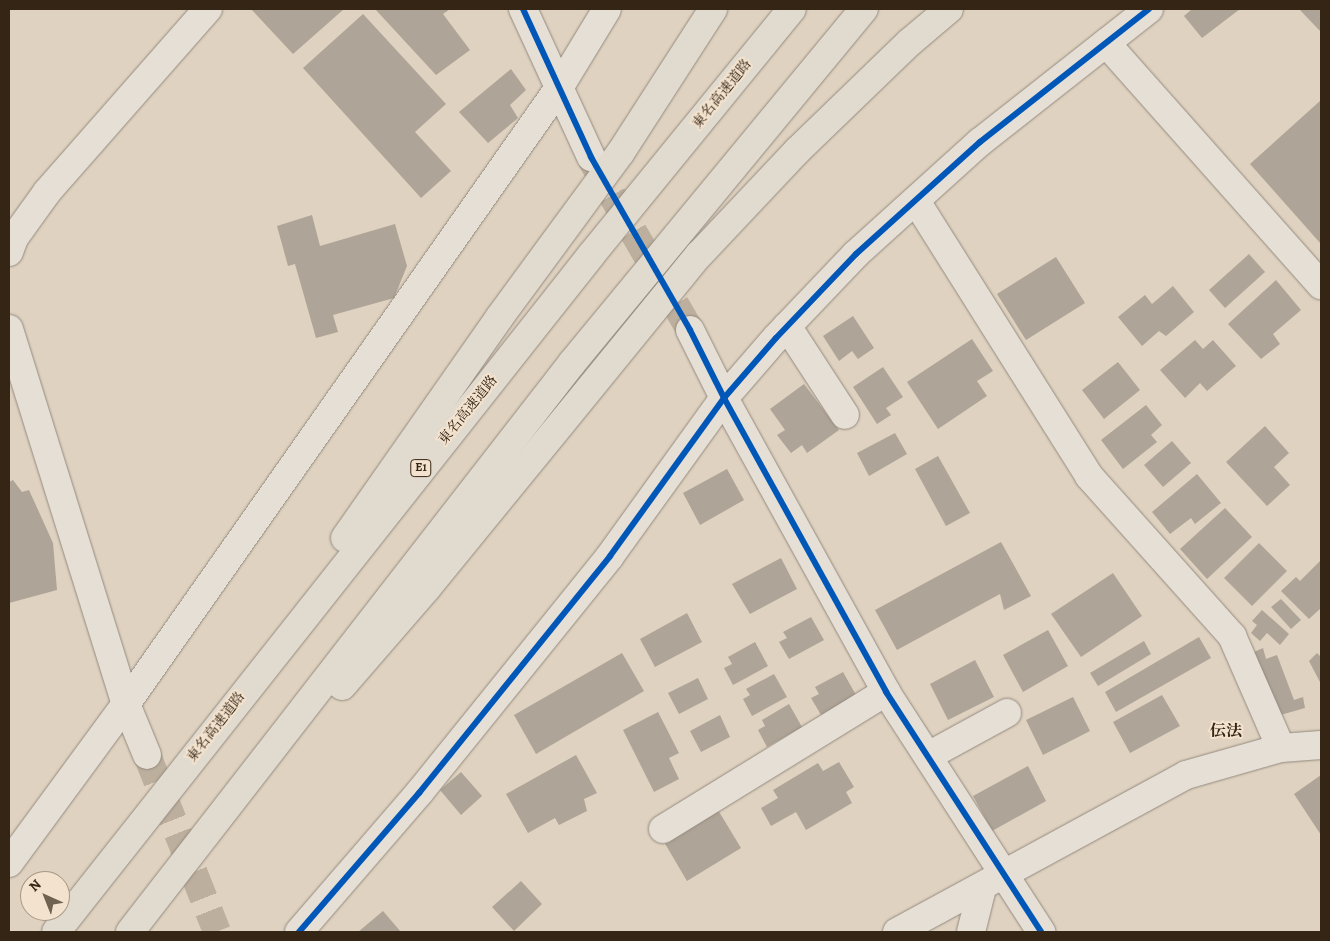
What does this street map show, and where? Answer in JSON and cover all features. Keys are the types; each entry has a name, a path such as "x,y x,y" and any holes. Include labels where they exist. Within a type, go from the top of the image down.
{"highway":[{"path":"237,699 381,483 621,152 713,9"},
{"name":"東名高速道路","path":"56,932 237,699 592,254 792,9"},
{"path":"130,932 572,363 864,9"},
{"path":"196,846 303,731 427,588 699,255 798,151 910,42 949,9"}],"street":[{"path":"9,252 14,238 47,192 208,9"},
{"path":"523,9 590,158"},
{"path":"9,863 126,704 559,88 607,9"},
{"path":"299,932 419,793 610,556 724,398 787,326 856,254 980,142 1149,9"},
{"path":"1106,43 1321,285"},
{"path":"916,201 1089,476 1232,636 1281,748"},
{"path":"787,326 845,415"},
{"path":"9,329 126,704 147,755"},
{"path":"690,330 724,398 886,692 928,756 993,882 1041,932"},
{"path":"663,829 886,692"},
{"path":"928,756 1007,714"},
{"path":"897,932 993,882 1186,775 1281,748 1321,745"},
{"path":"971,932 993,882"}],"building":[{"path":"251,9 344,9 293,54"},
{"path":"375,9 450,9 443,14 470,50 436,75"},
{"path":"1192,9 1240,9 1202,38 1184,16"},
{"path":"1299,9 1321,9 1321,32"},
{"path":"363,14 446,104 415,132 451,171 421,198 303,68"},
{"path":"511,69 526,90 510,105 518,118 488,143 459,112"},
{"path":"1321,100 1321,244 1250,164"},
{"path":"312,215 320,246 395,224 407,266 394,298 333,315 338,332 316,338 295,264 288,266 277,226"},
{"path":"1249,254 1265,272 1225,308 1209,290"},
{"path":"1056,257 1085,303 1026,340 997,294"},
{"path":"1276,280 1301,310 1273,334 1280,344 1261,359 1228,324"},
{"path":"1173,286 1194,312 1166,336 1159,331 1142,346 1118,317 1145,295 1152,304"},
{"path":"853,316 874,348 858,359 852,351 839,361 823,336"},
{"path":"972,339 993,371 977,381 987,396 938,429 907,382"},
{"path":"1195,340 1203,349 1213,340 1236,366 1207,391 1200,383 1185,398 1160,370"},
{"path":"1118,362 1140,390 1104,419 1082,390"},
{"path":"883,367 903,397 886,408 891,415 877,424 853,387"},
{"path":"804,384 839,430 807,453 802,445 791,453 777,435 785,430 770,409"},
{"path":"1146,405 1162,425 1151,435 1157,442 1123,469 1101,440"},
{"path":"1265,426 1289,453 1274,467 1290,485 1267,506 1226,462"},
{"path":"895,433 907,454 869,476 857,453"},
{"path":"1172,441 1191,463 1163,487 1144,465"},
{"path":"938,456 970,513 946,526 915,469"},
{"path":"727,469 744,500 700,525 683,493"},
{"path":"1197,474 1221,503 1195,524 1191,518 1170,534 1152,512"},
{"path":"13,480 22,492 29,490 53,543 57,590 9,603 9,482"},
{"path":"1225,508 1252,537 1207,579 1180,549"},
{"path":"1001,542 1031,596 1004,610 1000,594 897,650 875,610"},
{"path":"1259,543 1287,571 1252,606 1224,578"},
{"path":"781,558 797,589 750,614 732,584"},
{"path":"1321,560 1321,608 1309,619 1281,591 1296,577 1300,581"},
{"path":"1113,573 1142,616 1081,657 1051,614"},
{"path":"1281,599 1301,620 1291,629 1271,607"},
{"path":"1262,610 1289,634 1280,645 1267,633 1260,641 1251,633 1257,625 1252,621"},
{"path":"687,613 702,642 655,667 640,639"},
{"path":"811,617 824,640 789,659 779,642 787,638 783,632"},
{"path":"1048,630 1068,666 1023,692 1003,655"},
{"path":"1199,637 1211,658 1116,712 1105,692"},
{"path":"1144,641 1151,654 1098,686 1090,673"},
{"path":"755,642 768,666 733,685 724,668 732,664 728,657"},
{"path":"1263,648 1266,659 1277,655 1294,700 1303,697 1305,708 1277,716 1254,652"},
{"path":"622,653 644,691 536,754 514,715"},
{"path":"1317,653 1321,657 1321,684 1309,661"},
{"path":"975,660 994,697 948,720 930,684"},
{"path":"843,672 856,695 821,715 811,698 819,694 815,687"},
{"path":"774,674 787,697 752,716 743,699 750,695 746,689"},
{"path":"698,678 708,699 679,714 668,693"},
{"path":"1162,695 1180,726 1130,753 1113,722"},
{"path":"1073,697 1090,731 1043,755 1026,720"},
{"path":"789,704 802,727 767,747 758,730 765,726 762,720"},
{"path":"658,712 679,753 669,758 679,779 654,792 623,730"},
{"path":"720,715 730,737 701,752 690,731"},
{"path":"576,755 597,793 584,799 587,811 559,825 555,818 528,833 506,794"},
{"path":"839,762 854,787 846,792 852,803 806,830 796,812 771,826 761,808 778,798 773,790 818,763 823,771"},
{"path":"1028,766 1046,801 992,831 973,796"},
{"path":"461,772 482,796 461,815 440,790"},
{"path":"1321,775 1321,835 1294,794"},
{"path":"718,810 741,848 687,881 664,842"},
{"path":"521,881 542,904 514,931 492,907"},
{"path":"383,911 401,932 358,932"}],"tunnel":[{"path":"591,159 690,330"},
{"path":"147,755 217,932"}],"cycle path":[{"path":"523,9 591,157 690,330 724,398 886,692 1041,932"},
{"path":"299,932 419,793 610,556 724,398 776,338 856,254 980,142 1149,9"}],"district":[{"name":"伝法","path":"1226,731"}]}
